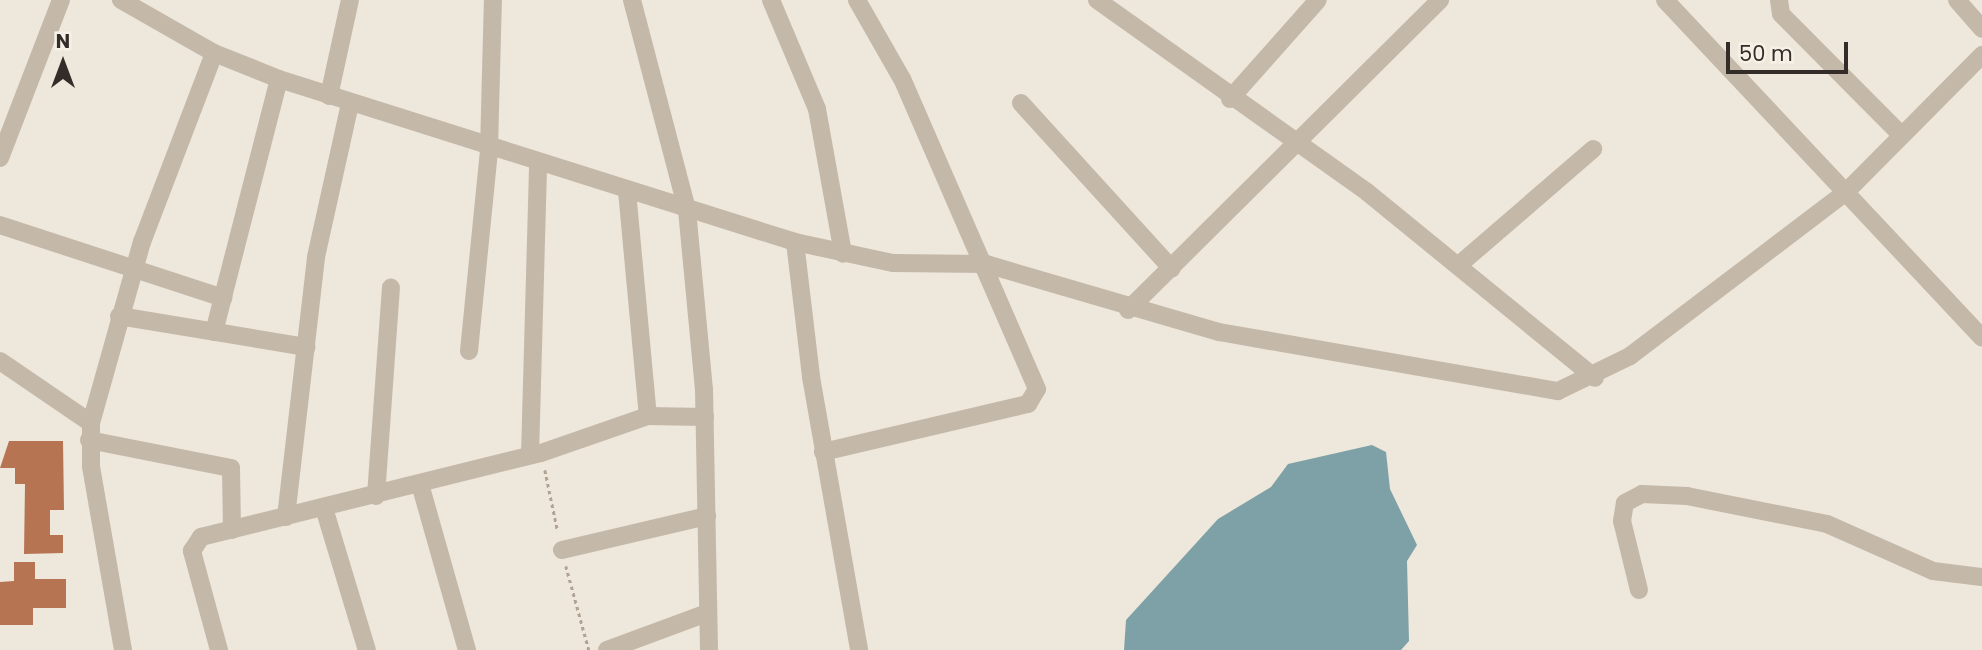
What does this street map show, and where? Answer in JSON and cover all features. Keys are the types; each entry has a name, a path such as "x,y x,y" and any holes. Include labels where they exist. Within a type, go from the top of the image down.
{"street":[{"path":"0,158 61,0"},
{"path":"121,0 214,53 279,79 538,165 795,242 893,263 986,264 1128,310 1534,390 1558,391 1595,378 1847,191 1899,134 1982,55"},
{"path":"329,96 349,0"},
{"path":"469,351 489,149 493,0"},
{"path":"632,0 687,210 705,417 709,650"},
{"path":"771,0 817,109 843,254"},
{"path":"823,452 1033,402 1035,384 986,264 889,52 857,0"},
{"path":"1097,0 1230,99 1300,144 1460,264 1595,378"},
{"path":"1128,310 1300,144 1440,0"},
{"path":"1665,0 1982,337"},
{"path":"1779,0 1781,14 1899,134"},
{"path":"1957,0 1982,29"},
{"path":"1230,99 1312,2"},
{"path":"123,650 90,431 133,271 214,53"},
{"path":"214,332 279,79"},
{"path":"1021,103 1172,269"},
{"path":"286,517 325,201 350,104"},
{"path":"1460,264 1593,149"},
{"path":"530,455 538,165"},
{"path":"627,191 648,416"},
{"path":"0,225 133,271 223,298"},
{"path":"795,242 823,452 859,650"},
{"path":"376,496 391,288"},
{"path":"119,316 306,347"},
{"path":"0,361 90,431 231,468 232,530"},
{"path":"219,650 192,551 201,537 376,496 530,455 648,416 705,417"},
{"path":"420,484 467,650"},
{"path":"1639,590 1622,521 1625,503 1642,495 1688,496 1827,524 1933,571 1982,577"},
{"path":"324,508 367,650"},
{"path":"562,550 707,516"},
{"path":"607,650 707,613"}],"water":[{"path":"1372,445 1386,452 1390,489 1417,545 1407,561 1409,641 1401,650 1124,650 1126,620 1218,519 1271,487 1288,464"}],"building":[{"path":"9,441 63,441 64,510 50,510 50,535 63,535 63,553 24,554 25,484 15,484 15,468 0,468"},
{"path":"14,562 35,562 35,579 66,579 66,608 33,608 33,625 0,625 0,582 14,581"}]}
